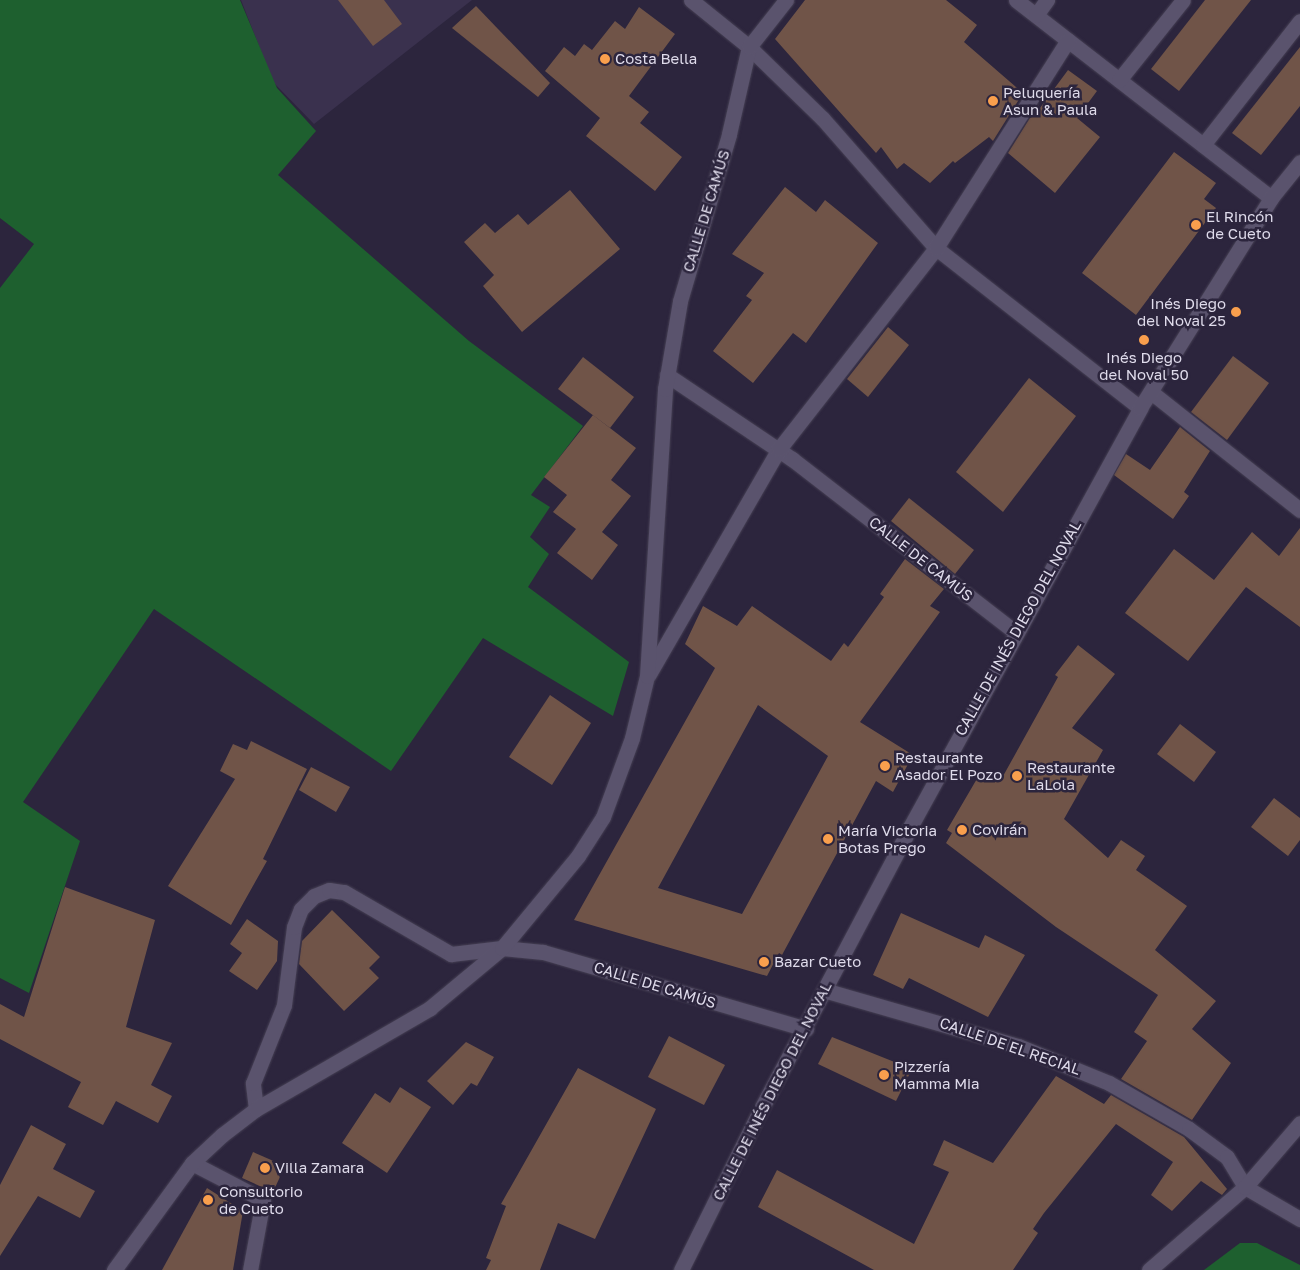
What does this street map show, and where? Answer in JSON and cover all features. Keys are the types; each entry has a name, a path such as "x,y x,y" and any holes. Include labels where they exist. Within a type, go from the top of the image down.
{"street":[{"path":"691,0 749,47 823,119 936,248 1140,408"},
{"path":"749,47 786,0"},
{"path":"1016,0 1271,198"},
{"path":"1036,15 1047,0"},
{"path":"1119,80 1183,0"},
{"path":"1203,145 1300,21"},
{"name":"CALLE DE CAMÚS","path":"647,676 779,450 936,248 1068,40"},
{"name":"CALLE DE CAMÚS","path":"114,1270 192,1162 256,1109 430,1008 502,948 578,856 603,817 632,738 647,676 649,597 666,375 687,272 729,134 749,47"},
{"name":"CALLE DE INÉS DIEGO DEL NOVAL","path":"681,1270 760,1111 806,1029 824,990 1015,632 1140,408 1271,198 1300,162"},
{"name":"CALLE DE CAMÚS","path":"666,375 779,450 1015,632"},
{"path":"1151,392 1300,510"},
{"name":"CALLE DE CAMÚS","path":"256,1109 253,1083 284,1005 294,927 301,909 314,896 329,890 344,892 451,954 502,948 543,952 806,1029"},
{"name":"CALLE DE EL RECIAL","path":"824,990 948,1024 1071,1065 1188,1129 1227,1157 1245,1188"},
{"path":"1149,1270 1245,1188 1300,1123"},
{"path":"192,1162 263,1200 250,1270"},
{"path":"1245,1188 1300,1219"}],"shaded area":[{"path":"241,0 472,0 314,124 273,82"}],"green space":[{"path":"0,0 240,0 277,88 316,131 278,175 469,341 583,426 531,495 550,507 530,537 549,554 528,587 629,662 613,716 483,638 391,771 154,609 23,802 80,841 29,993 0,978 0,288 34,244 0,218"},
{"path":"1240,1243 1257,1243 1300,1265 1300,1270 1204,1270"}],"building":[{"path":"338,0 384,0 402,24 373,46"},
{"path":"805,0 946,0 977,25 964,42 1023,93 993,141 989,137 955,163 953,161 930,183 904,163 897,169 881,147 876,153 775,39"},
{"path":"1205,0 1251,0 1179,91 1151,69"},
{"path":"476,6 550,83 538,97 452,28"},
{"path":"639,7 675,34 629,96 649,112 640,123 682,157 655,191 586,136 600,118 545,71 564,47 575,56 584,44 592,50 615,21 625,29"},
{"path":"1300,47 1300,106 1261,155 1232,133"},
{"path":"1068,70 1097,91 1077,118 1100,137 1055,193 1008,153 1038,105 1040,108"},
{"path":"1174,152 1216,183 1204,199 1216,208 1136,315 1082,273"},
{"path":"785,187 816,212 825,200 878,243 806,343 793,333 753,383 713,351 752,300 746,296 764,273 732,254"},
{"path":"570,190 620,249 522,332 483,286 494,275 464,242 485,223 495,233 518,214 528,225"},
{"path":"888,327 909,345 868,397 847,379"},
{"path":"1233,356 1269,383 1227,440 1191,412"},
{"path":"583,357 634,397 610,428 558,389"},
{"path":"1029,378 1076,416 1003,512 956,472"},
{"path":"593,415 636,448 611,480 631,496 602,532 618,545 592,580 557,553 576,529 553,512 567,495 544,477"},
{"path":"1180,427 1210,451 1184,492 1189,496 1173,519 1114,475 1126,454 1150,470"},
{"path":"909,498 974,550 955,574 891,521"},
{"path":"1300,528 1300,627 1246,587 1188,661 1125,613 1174,549 1214,580 1252,532 1279,556"},
{"path":"905,559 944,589 930,606 940,612 860,722 913,755 893,792 876,781 782,955 779,953 767,976 574,920 715,668 685,644 703,606 737,626 752,606 831,661 844,643 848,647 884,597 880,594","holes":["758,705 828,756 742,914 658,888"]},
{"path":"1078,645 1115,674 1072,728 1103,750 1064,819 1108,858 1121,840 1145,856 1136,870 1187,906 1155,950 1216,1001 1192,1029 1231,1063 1192,1120 1121,1079 1147,1041 1134,1032 1158,995 1056,927 946,843 952,833 947,830 978,777 983,779 988,770 1002,778 1058,677 1055,675"},
{"path":"550,695 591,723 552,785 509,757"},
{"path":"1180,724 1216,752 1194,782 1157,754"},
{"path":"251,741 307,769 263,859 267,861 231,925 168,886 235,779 220,771 233,744 247,750"},
{"path":"311,767 350,787 336,812 299,790"},
{"path":"1274,798 1300,818 1300,840 1288,856 1251,827"},
{"path":"65,887 155,920 126,1027 172,1043 151,1085 172,1096 158,1123 116,1101 103,1125 68,1107 81,1082 0,1039 0,1004 24,1017"},
{"path":"332,910 380,957 369,968 379,978 344,1011 299,964 302,941"},
{"path":"901,913 979,948 985,935 1025,955 988,1017 909,978 903,989 873,975"},
{"path":"247,919 278,941 277,961 257,990 229,971 242,953 230,944"},
{"path":"669,1036 725,1065 704,1105 648,1077"},
{"name":"Pizzería Mamma Mia","path":"832,1037 912,1069 896,1101 818,1064"},
{"path":"466,1042 494,1057 477,1086 471,1083 453,1105 427,1081"},
{"path":"578,1068 656,1109 595,1239 558,1223 540,1270 486,1270 491,1260 486,1258 506,1206 501,1204"},
{"path":"1056,1076 1104,1104 1111,1095 1184,1137 1227,1189 1222,1195 1201,1181 1172,1211 1151,1195 1173,1162 1116,1124 1044,1213 1033,1229 1038,1233 1013,1270 874,1270 758,1207 777,1170 914,1244 949,1172 933,1165 944,1140 993,1163"},
{"path":"400,1087 431,1107 387,1173 342,1143 375,1093 390,1103"},
{"path":"31,1125 66,1144 53,1169 95,1191 80,1218 38,1196 0,1256 0,1185"},
{"path":"253,1152 285,1166 273,1192 242,1178"},
{"path":"207,1188 243,1211 233,1270 162,1270"}],"place":[{"name":"Costa Bella","path":"605,59"},
{"name":"Peluquería Asun & Paula","path":"993,101"},
{"name":"El Rincón de Cueto","path":"1196,225"},
{"name":"Inés Diego del Noval 25","path":"1236,312"},
{"name":"Inés Diego del Noval 50","path":"1144,340"},
{"name":"Restaurante Asador El Pozo","path":"885,766"},
{"name":"Restaurante LaLola","path":"1017,776"},
{"name":"Covirán","path":"962,830"},
{"name":"María Victoria Botas Prego","path":"828,839"},
{"name":"Bazar Cueto","path":"764,962"},
{"name":"Pizzería Mamma Mia","path":"884,1075"},
{"name":"Villa Zamara","path":"265,1168"},
{"name":"Consultorio de Cueto","path":"208,1200"}]}
